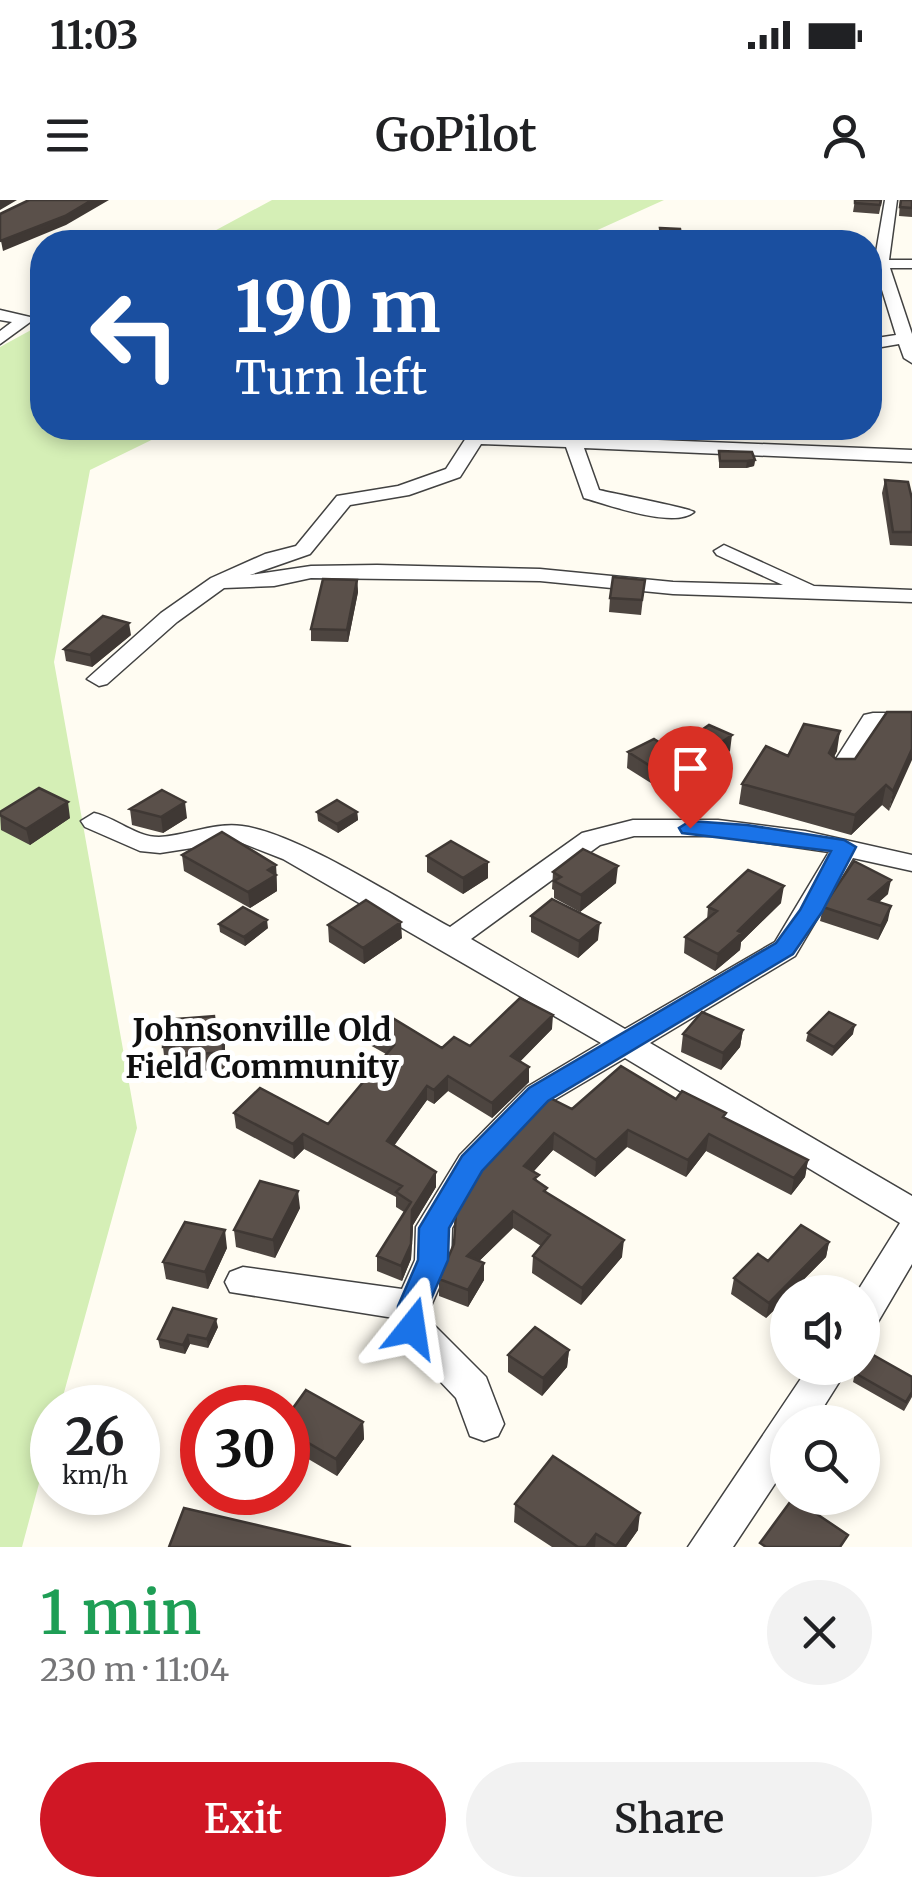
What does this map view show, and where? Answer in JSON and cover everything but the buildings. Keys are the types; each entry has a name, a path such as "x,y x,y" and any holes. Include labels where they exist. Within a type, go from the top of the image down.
{"street":[{"path":"882,252 891,200"},
{"path":"882,264 912,264"},
{"path":"882,270 912,358"},
{"path":"0,315 25,320 0,339"},
{"path":"882,342 905,338"},
{"path":"100,679 183,605 218,582 265,558 303,550 344,500 402,490 453,473 467,440"},
{"path":"550,440 912,456"},
{"path":"573,442 591,494 657,511 684,512"},
{"path":"724,550 815,592"},
{"path":"218,582 274,580 311,572 377,571 540,575 673,588 912,596"},
{"path":"842,770 873,720 912,720"},
{"path":"94,821 140,844 160,846 240,833 293,853 450,940 912,1213"},
{"path":"450,940 590,839 633,828 718,828 844,847 912,864"},
{"path":"484,1424 472,1390 412,1328 413,1306 433,1260 434,1228 472,1164 538,1094 785,948 810,912 844,847"},
{"path":"880,1286 912,1234"},
{"path":"243,1282 413,1306"},
{"path":"710,1547 770,1457"}],"green space":[{"path":"272,200 664,200 598,230 216,230"},
{"path":"30,331 30,440 151,440 90,470 54,662 137,1128 66,1385 30,1385 31,1515 22,1547 0,1547 0,347"}],"district":[{"name":"Johnsonville Old Field Community","path":"262,1048"}],"route":[{"path":"412,1328 413,1306 433,1260 434,1228 472,1164 538,1094 785,948 810,912 844,847 718,828 690,828"}]}
